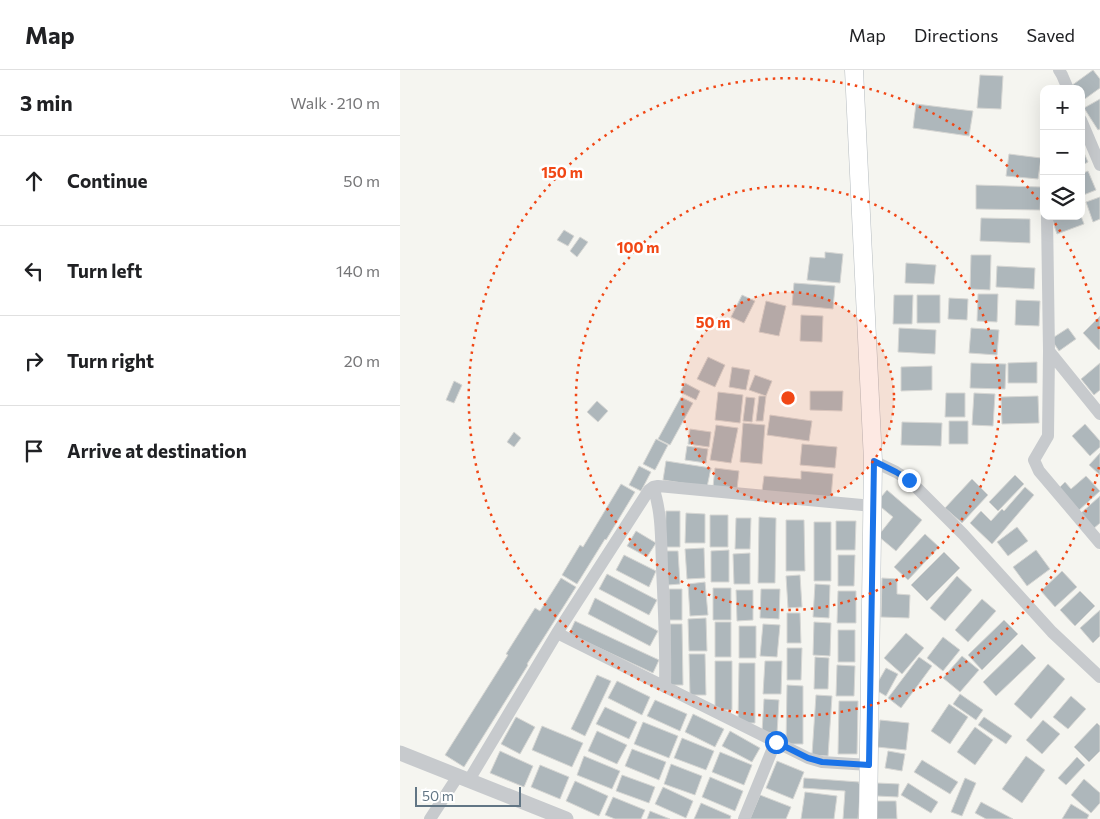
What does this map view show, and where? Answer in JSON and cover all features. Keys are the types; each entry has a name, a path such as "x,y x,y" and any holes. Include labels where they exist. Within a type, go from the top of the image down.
{"main road":[{"path":"854,70 874,461 868,819"}],"street":[{"path":"1064,72 1067,85"},
{"path":"1085,129 1100,165"},
{"path":"1047,220 1048,436 1034,460 1038,471 1100,543"},
{"path":"1049,351 1100,414"},
{"path":"874,461 909,480 963,534 1052,632 1100,678"},
{"path":"653,487 658,506 661,544 666,650 665,687"},
{"path":"430,819 464,778 649,490 653,487 873,506"},
{"path":"557,633 808,758 822,762 869,765"},
{"path":"744,819 776,742"},
{"path":"400,753 566,819"}],"building":[{"path":"1093,70 1100,79 1100,88 1085,99 1085,85 1072,85"},
{"path":"980,75 1003,76 1001,109 977,108"},
{"path":"1100,99 1100,129 1098,130 1085,107"},
{"path":"916,104 973,111 969,136 913,128"},
{"path":"1009,154 1040,158 1038,179 1006,176"},
{"path":"1088,171 1096,190 1085,194 1085,175 1085,172"},
{"path":"976,185 1040,187 1040,210 976,209"},
{"path":"1100,197 1100,219 1093,222 1086,202"},
{"path":"981,218 1030,219 1030,243 980,241"},
{"path":"1052,220 1082,220 1084,224 1057,234"},
{"path":"564,230 574,236 568,246 557,240"},
{"path":"580,237 588,242 577,257 570,251"},
{"path":"825,252 843,254 840,283 807,280 810,257 825,258"},
{"path":"971,255 991,255 990,290 970,289"},
{"path":"906,263 936,265 934,284 905,283"},
{"path":"997,266 1035,268 1034,289 996,287"},
{"path":"794,283 835,286 833,309 792,305"},
{"path":"978,294 998,294 997,322 977,321"},
{"path":"742,295 755,301 744,323 731,317"},
{"path":"894,295 913,295 912,324 893,324"},
{"path":"917,295 940,295 940,323 917,323"},
{"path":"949,298 968,299 967,320 948,319"},
{"path":"1016,300 1040,301 1039,326 1015,325"},
{"path":"766,301 786,306 779,336 759,332"},
{"path":"801,315 823,316 822,342 800,341"},
{"path":"1100,316 1100,349 1099,350 1083,333"},
{"path":"899,328 936,330 935,354 898,352"},
{"path":"971,328 999,330 997,355 969,353"},
{"path":"1068,328 1076,339 1059,351 1051,339"},
{"path":"708,357 725,365 715,387 697,379"},
{"path":"1037,362 1037,383 1008,383 1008,363"},
{"path":"971,363 1006,364 1005,389 970,388"},
{"path":"1100,363 1100,390 1094,395 1081,379"},
{"path":"932,366 932,390 901,391 901,367"},
{"path":"732,367 750,370 746,390 729,387"},
{"path":"755,375 772,381 766,396 749,390"},
{"path":"454,381 462,385 454,403 446,400"},
{"path":"685,383 700,391 696,400 680,392"},
{"path":"810,391 843,391 842,411 810,410"},
{"path":"718,392 743,395 740,423 715,420"},
{"path":"946,393 965,393 965,417 945,417"},
{"path":"974,393 995,394 993,426 972,425"},
{"path":"759,396 766,396 763,421 756,421"},
{"path":"1038,396 1039,423 1002,424 1001,397"},
{"path":"681,397 693,403 670,445 658,439"},
{"path":"746,397 755,398 752,422 743,421"},
{"path":"597,401 608,411 598,422 587,412"},
{"path":"770,415 812,421 809,441 767,435"},
{"path":"949,421 968,421 968,444 949,444"},
{"path":"902,422 942,423 941,446 901,445"},
{"path":"743,423 765,425 762,464 740,462"},
{"path":"1085,424 1100,441 1100,447 1090,456 1072,436"},
{"path":"716,425 738,428 731,463 710,460"},
{"path":"690,429 711,432 709,447 688,444"},
{"path":"514,432 521,438 514,447 507,442"},
{"path":"656,439 668,445 655,470 643,464"},
{"path":"802,444 837,447 835,468 800,465"},
{"path":"687,446 708,449 706,463 685,460"},
{"path":"1100,453 1100,475 1089,465"},
{"path":"666,461 711,468 707,487 663,480"},
{"path":"639,466 651,472 641,491 629,485"},
{"path":"715,468 739,471 737,489 713,487"},
{"path":"801,471 833,474 831,498 762,491 764,476 801,479"},
{"path":"1015,475 1024,484 998,511 989,502"},
{"path":"1086,476 1100,491 1077,512 1057,490 1065,482 1071,489"},
{"path":"972,479 988,495 962,523 945,508"},
{"path":"621,484 635,492 577,584 562,575 580,545 583,547"},
{"path":"1025,487 1034,495 992,544 970,523 981,511 991,521 1002,509 1004,511"},
{"path":"887,490 922,520 896,551 878,536 893,517 876,503"},
{"path":"1100,496 1100,523 1093,529 1080,514"},
{"path":"666,511 680,511 680,547 665,547"},
{"path":"686,513 705,514 705,543 685,543"},
{"path":"710,515 728,515 728,547 710,547"},
{"path":"759,517 776,518 775,583 758,583"},
{"path":"736,518 751,518 750,549 735,549"},
{"path":"786,520 804,520 805,571 786,571"},
{"path":"836,521 856,521 855,550 836,550"},
{"path":"814,522 831,522 831,581 814,581"},
{"path":"1017,527 1028,541 1008,556 997,542"},
{"path":"636,531 656,543 647,557 627,546"},
{"path":"925,534 939,547 908,580 894,567"},
{"path":"704,548 705,578 687,579 685,549"},
{"path":"729,550 729,582 711,582 711,551"},
{"path":"1036,550 1050,569 1027,586 1013,567"},
{"path":"666,551 678,551 680,584 668,585"},
{"path":"944,552 960,568 927,601 911,585"},
{"path":"750,553 750,584 734,584 733,554"},
{"path":"624,555 656,571 649,587 616,570"},
{"path":"838,555 855,555 854,586 838,586"},
{"path":"1062,571 1077,587 1055,607 1041,591"},
{"path":"607,574 657,600 649,615 599,589"},
{"path":"800,575 802,607 788,608 786,576"},
{"path":"957,576 972,590 945,621 930,608"},
{"path":"561,578 576,587 464,767 445,755 508,655 506,654 535,608 540,611"},
{"path":"882,578 897,579 897,594 910,595 909,618 881,617"},
{"path":"705,582 708,615 690,616 688,584"},
{"path":"815,584 830,585 829,618 813,617"},
{"path":"713,588 731,588 731,620 713,620"},
{"path":"669,589 682,589 682,620 669,620"},
{"path":"761,589 780,589 779,619 760,618"},
{"path":"736,590 753,590 753,620 737,621"},
{"path":"838,591 856,591 856,623 837,623"},
{"path":"1080,591 1095,606 1075,626 1060,610"},
{"path":"595,598 658,631 650,646 588,614"},
{"path":"982,599 996,611 968,642 955,630"},
{"path":"1100,610 1100,636 1093,643 1080,628"},
{"path":"787,613 800,613 801,643 787,643"},
{"path":"706,618 707,651 689,651 688,619"},
{"path":"1004,620 1018,634 982,670 968,655"},
{"path":"575,621 659,660 653,673 569,634"},
{"path":"715,622 731,622 731,657 715,657"},
{"path":"814,622 831,623 830,656 813,655"},
{"path":"670,624 682,624 683,685 670,685"},
{"path":"763,624 780,625 777,657 760,656"},
{"path":"739,626 756,626 756,658 739,658"},
{"path":"838,630 855,630 855,662 838,662"},
{"path":"906,633 924,648 902,674 884,658"},
{"path":"943,637 960,650 943,671 927,658"},
{"path":"1022,644 1036,658 996,696 983,682"},
{"path":"787,648 802,648 801,680 787,680"},
{"path":"689,654 705,654 706,695 690,695"},
{"path":"962,656 979,670 960,692 943,678"},
{"path":"815,657 829,658 828,689 814,689"},
{"path":"919,657 932,666 901,708 888,698"},
{"path":"715,661 732,661 732,710 715,710"},
{"path":"765,661 782,661 781,694 763,694"},
{"path":"739,663 755,663 755,723 738,723"},
{"path":"1048,664 1065,679 1031,719 1014,704"},
{"path":"837,665 855,666 854,696 836,696"},
{"path":"886,668 898,674 886,696 874,689"},
{"path":"597,675 611,681 585,736 571,729"},
{"path":"617,681 650,697 642,715 608,698"},
{"path":"787,685 803,686 803,744 786,744"},
{"path":"960,694 983,710 976,720 953,704"},
{"path":"816,695 832,696 828,756 812,755"},
{"path":"1071,696 1086,709 1068,729 1053,717"},
{"path":"764,699 779,700 777,733 762,732"},
{"path":"655,700 687,714 680,731 647,716"},
{"path":"839,701 858,701 857,754 838,754"},
{"path":"949,704 968,717 950,744 931,731"},
{"path":"605,707 637,722 629,739 596,724"},
{"path":"693,714 724,729 715,747 685,732"},
{"path":"516,717 535,727 520,754 501,744"},
{"path":"984,717 1012,736 1006,744 978,725"},
{"path":"880,720 909,723 906,750 877,747"},
{"path":"1043,720 1060,734 1042,754 1026,740"},
{"path":"643,722 678,736 669,758 634,744"},
{"path":"1097,723 1100,726 1100,751 1089,762 1074,747"},
{"path":"542,726 583,743 572,767 532,750"},
{"path":"975,727 993,740 975,765 957,752"},
{"path":"597,731 627,745 617,764 588,751"},
{"path":"730,731 760,748 752,762 722,746"},
{"path":"682,738 714,751 706,770 674,758"},
{"path":"632,749 666,762 659,780 625,766"},
{"path":"500,751 533,766 524,787 490,773"},
{"path":"888,751 905,754 902,771 885,768"},
{"path":"720,752 752,765 744,785 712,772"},
{"path":"584,756 620,771 612,789 577,775"},
{"path":"1026,756 1045,770 1022,803 1002,789"},
{"path":"1077,757 1085,765 1066,785 1058,778"},
{"path":"922,760 958,782 950,794 914,772"},
{"path":"777,761 804,772 793,799 766,788"},
{"path":"671,764 702,776 695,795 664,784"},
{"path":"540,765 569,777 560,799 531,787"},
{"path":"622,775 655,787 649,803 616,791"},
{"path":"710,777 743,791 735,811 702,797"},
{"path":"804,778 859,782 861,784 858,819 843,819 845,791 803,788"},
{"path":"965,778 976,783 962,816 951,812"},
{"path":"1084,779 1100,793 1100,803 1091,813 1071,795"},
{"path":"575,781 608,796 599,816 566,801"},
{"path":"877,783 899,784 898,797 877,796"},
{"path":"908,783 938,802 931,813 901,795"},
{"path":"663,787 693,801 686,818 655,804"},
{"path":"805,792 837,796 834,819 801,819"},
{"path":"760,795 791,807 786,819 750,819"},
{"path":"613,797 645,810 641,819 615,819 605,815"},
{"path":"877,801 896,801 897,819 877,819"},
{"path":"981,802 1013,819 986,819 975,813"},
{"path":"701,803 731,816 730,819 694,819"},
{"path":"1071,804 1089,815 1087,819 1062,819"},
{"path":"650,811 670,819 647,819"}],"route":[{"path":"776,742 808,758 822,762 869,765 874,461 909,480"}]}
